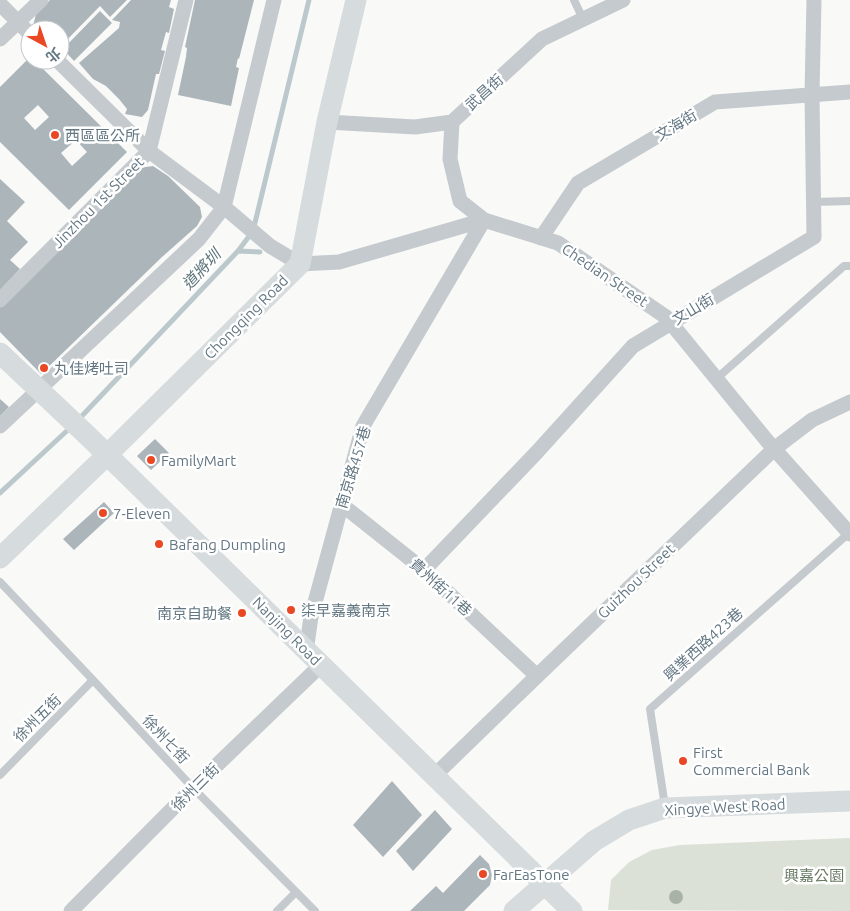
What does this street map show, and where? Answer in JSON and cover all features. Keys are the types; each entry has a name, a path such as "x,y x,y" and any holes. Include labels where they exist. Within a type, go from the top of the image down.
{"street":[{"path":"0,39 42,0"},
{"name":"Jinzhou 1st Street","path":"0,300 150,151 186,0"},
{"path":"0,426 44,395 198,239 229,211 274,0"},
{"name":"Chongqing Road","path":"0,558 300,264 327,122 356,0"},
{"name":"武昌街","path":"327,122 415,126 452,122 542,39 623,0"},
{"name":"文山街","path":"424,570 537,452 633,346 814,237 812,94 814,0"},
{"path":"0,4 18,22"},
{"path":"66,70 150,151 229,211 270,246 300,264 340,262 484,220"},
{"name":"文海街","path":"541,238 578,183 715,102 850,92"},
{"path":"452,122 450,159 460,201 484,220"},
{"name":"Chedian Street","path":"484,220 558,243 666,317 774,449 850,534"},
{"name":"南京路457巷","path":"314,658 312,617 363,426 484,220"},
{"name":"Nanjing Road","path":"0,353 89,437 572,911"},
{"name":"Guizhou Street","path":"434,776 774,449 812,420 850,402"},
{"name":"貴州街11巷","path":"342,504 424,570 537,676"},
{"name":"徐州三街","path":"71,911 193,788 314,658"},
{"name":"Xingye West Road","path":"514,911 594,841 629,820 665,808 850,801"}],"lane":[{"path":"574,0 583,19"},
{"path":"814,202 850,201"},
{"path":"716,379 844,266 850,266"},
{"name":"興業西路423巷","path":"665,808 650,709 850,534"},
{"name":"徐州七街","path":"0,582 193,788 315,911"},
{"name":"徐州五街","path":"0,775 93,680"},
{"path":"277,911 296,892"}],"green space":[{"name":"興嘉公園","path":"850,838 850,911 608,910 611,880 629,862 652,850 680,845"}],"building":[{"path":"50,0 127,0 110,17 100,6 70,37 70,20 34,20 36,14"},
{"path":"131,0 171,0 169,7 174,9 169,33 166,32 161,50 165,51 159,74 156,74 148,110 142,117 125,114 127,109 119,99 106,86 93,79 79,63 119,28 120,22 112,20"},
{"path":"195,0 254,0 236,67 239,68 231,106 178,95 186,57 187,48 185,47"},
{"path":"100,11 112,23 74,61 70,57 70,42"},
{"name":"西區區公所","path":"20,67 20,70 44,70 127,152 69,210 0,142 0,87","holes":["38,105 49,117 35,130 24,118","76,140 87,152 72,166 61,153"]},
{"path":"153,166 168,176 200,207 202,217 197,226 162,257 41,374 0,332 0,307 139,168"},
{"path":"0,179 25,202 7,221 28,242 10,260 20,269 0,290"},
{"path":"0,399 9,407 0,416"},
{"path":"155,439 169,453 151,470 137,456"},
{"path":"104,502 114,513 74,550 63,539"},
{"path":"392,781 422,815 383,857 353,825"},
{"path":"435,810 452,829 413,871 396,851"},
{"path":"480,855 489,864 492,875 490,885 464,911 410,911 436,886 443,893"}],"waterway":[{"name":"道將圳","path":"79,419 238,251 253,231 309,0"},
{"path":"238,251 260,252"},
{"name":"道將圳","path":"0,493 71,427"}],"place":[{"name":"西區區公所","path":"55,135"},
{"name":"丸佳烤吐司","path":"44,368"},
{"name":"FamilyMart","path":"151,460"},
{"name":"7-Eleven","path":"103,513"},
{"name":"Bafang Dumpling","path":"159,544"},
{"name":"柒早嘉義南京","path":"291,610"},
{"name":"南京自助餐","path":"242,613"},
{"name":"First Commercial Bank","path":"683,761"},
{"name":"FarEasTone","path":"483,874"}]}
